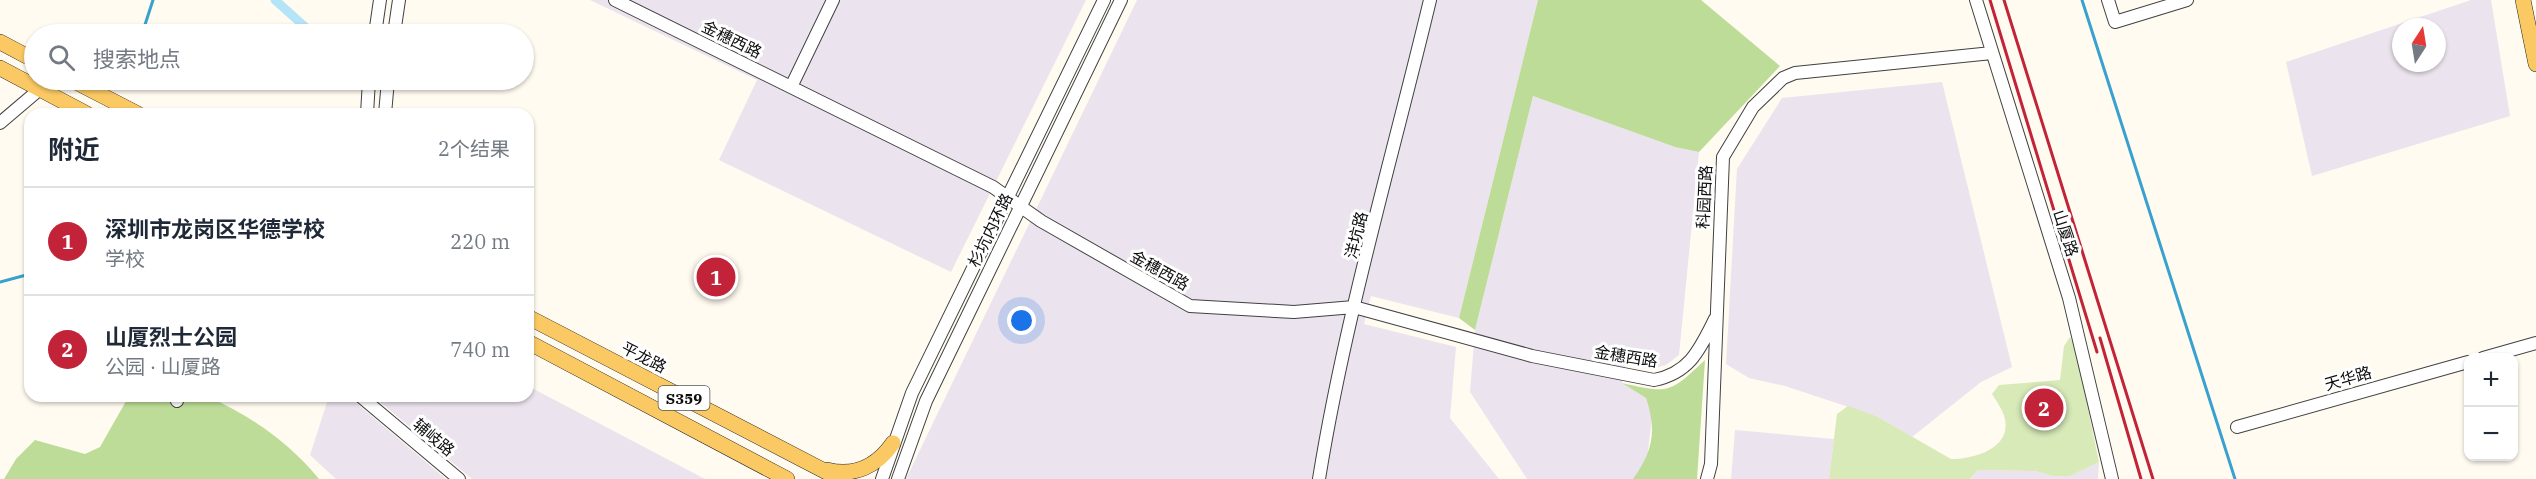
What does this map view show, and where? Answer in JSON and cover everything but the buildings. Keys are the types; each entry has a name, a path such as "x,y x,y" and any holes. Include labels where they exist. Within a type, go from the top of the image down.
{"main road":[{"path":"2523,0 2536,64"},
{"path":"0,42 24,55"},
{"path":"0,68 24,81"},
{"path":"42,90 76,108"},
{"path":"91,90 126,108"},
{"name":"平龙路","path":"534,320 840,479"},
{"name":"S359","path":"534,345 787,479"},
{"path":"819,468 836,472 864,469 876,463 893,443"}],"street":[{"path":"376,24 380,0"},
{"path":"395,24 399,0"},
{"name":"金穗西路","path":"615,0 993,187 1041,221 1190,306 1294,312 1354,307 1532,356 1654,380 1672,377 1684,368 1700,349 1715,319"},
{"path":"790,87 833,0"},
{"name":"杉坑内环路","path":"882,479 912,393 1104,0"},
{"name":"杉坑内环路","path":"898,479 926,401 1121,0"},
{"name":"洋坑路","path":"1319,479 1329,414 1430,0"},
{"name":"山厦路","path":"1976,0 2069,298 2112,479"},
{"path":"2108,0 2115,22 2187,0"},
{"name":"科园西路","path":"1707,479 1711,464 1723,157 1753,107 1783,78 1803,72 1992,53"},
{"path":"0,123 39,90"},
{"path":"367,108 368,90"},
{"path":"385,108 387,90"},
{"path":"2498,353 2536,343"},
{"name":"天华路","path":"2237,427 2464,363"},
{"name":"辅岐路","path":"367,402 459,479"}],"shaded area":[{"path":"590,0 1086,0 951,272 719,160 757,80"},
{"path":"1137,0 1538,0 1459,318 1371,296 1364,324 1456,347 1450,418 1499,479 906,479"},
{"path":"2471,0 2491,0 2510,116 2312,176 2286,62 2392,26 2392,72 2446,72 2446,18 2417,18"},
{"path":"1942,82 2012,367 1981,382 1912,437 1876,416 1785,386 1749,378 1726,364 1737,169 1782,98"},
{"path":"1533,96 1675,147 1699,152 1679,355 1666,365 1649,369 1625,364 1622,383 1646,398 1652,417 1647,459 1641,479 1527,479 1470,392 1475,330"},
{"path":"534,389 705,479 472,479 380,402 534,402"},
{"path":"327,402 355,402 446,479 336,479 310,455"},
{"path":"1735,430 1834,439 1829,479 1731,479"},
{"path":"2099,462 2098,479 1970,479 1978,470 2035,471 2053,476 2070,476"}],"green space":[{"path":"1538,0 1701,0 1780,66 1699,152 1675,147 1533,96 1475,330 1459,318"},
{"path":"2070,337 2075,346 2099,462 2070,476 2053,476 2035,471 1978,470 1970,479 1829,479 1837,414 1848,406 1876,416 1951,459 1970,457 1988,450 2002,438 2005,429 2004,416 1992,394 1999,385 2060,380 2064,346"},
{"path":"1705,360 1697,479 1633,479 1649,450 1651,421 1646,398 1622,383 1650,389 1668,388 1684,379"},
{"path":"126,402 219,402 268,431 308,466 319,479 4,479 16,459 35,440 85,454 100,447"}],"waterway":[{"path":"145,24 153,0"},
{"path":"275,0 302,24"},
{"path":"2082,0 2235,479"},
{"path":"0,282 24,276"}],"railway":[{"path":"1990,0 2097,352"},
{"path":"2004,0 2153,479"},
{"path":"2100,338 2141,479"}],"place":[{"name":"深圳市龙岗区华德学校","path":"716,277"},
{"name":"山厦烈士公园","path":"2044,408"}]}
